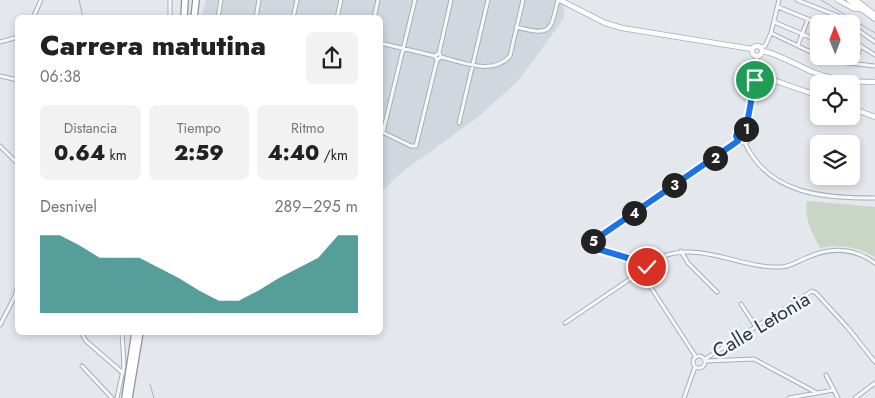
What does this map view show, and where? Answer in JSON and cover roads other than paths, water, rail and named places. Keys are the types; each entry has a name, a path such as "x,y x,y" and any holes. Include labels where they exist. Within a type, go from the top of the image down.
{"highway":[{"path":"184,15 187,0"},
{"path":"187,0 188,15"},
{"path":"194,15 196,0"},
{"path":"125,398 135,335"},
{"path":"129,398 140,335"}],"street":[{"path":"34,15 41,0"},
{"path":"170,0 170,15"},
{"path":"218,15 221,0"},
{"path":"256,15 259,0"},
{"path":"294,15 297,0"},
{"path":"338,15 341,0"},
{"path":"375,15 378,0"},
{"path":"383,127 415,0"},
{"path":"383,132 414,147 417,144 451,0"},
{"path":"459,123 488,0"},
{"path":"383,44 492,67 510,56 523,0"},
{"path":"516,27 538,31 548,29 554,20 559,0 596,18 637,31 752,49"},
{"path":"745,143 751,137 746,129 756,74 757,56 771,33 780,0"},
{"path":"797,0 834,15"},
{"path":"838,0 849,3 855,2 873,13"},
{"path":"855,2 875,19"},
{"path":"849,3 855,9 863,8"},
{"path":"778,7 808,19 798,45"},
{"path":"774,22 810,37"},
{"path":"860,31 875,42"},
{"path":"771,33 810,51"},
{"path":"0,42 15,38"},
{"path":"752,49 756,45 825,75"},
{"path":"860,46 875,55"},
{"path":"752,49 753,54 757,56"},
{"path":"860,64 875,66"},
{"path":"756,74 810,93"},
{"path":"0,76 15,79"},
{"path":"860,79 875,81"},
{"path":"860,80 875,81"},
{"path":"860,111 875,117"},
{"path":"738,141 736,136 738,131 746,129"},
{"path":"738,141 745,143 770,177 791,188 831,195 875,198"},
{"path":"696,357 642,271 628,258 592,244 738,141"},
{"path":"0,146 15,161"},
{"path":"565,323 664,256 681,251 776,267 789,265 830,250 847,250 875,263"},
{"path":"681,251 688,263 717,292"},
{"name":"Calle Letonia","path":"705,360 808,293 814,291 848,328 875,362"},
{"path":"0,325 15,296"},
{"path":"740,304 756,327"},
{"path":"83,335 86,342 123,374"},
{"path":"117,398 123,374 122,335"},
{"path":"696,357 702,356 705,360 754,359 817,393"},
{"path":"684,398 695,367 693,362 696,357"},
{"path":"695,367 703,367 705,360"},
{"path":"82,366 112,398"},
{"path":"826,375 838,398"},
{"path":"855,398 875,383"},
{"path":"790,398 834,390"}],"waterway":[{"path":"79,0 82,15"},
{"path":"821,0 875,33"},
{"path":"150,384 154,398"}]}
